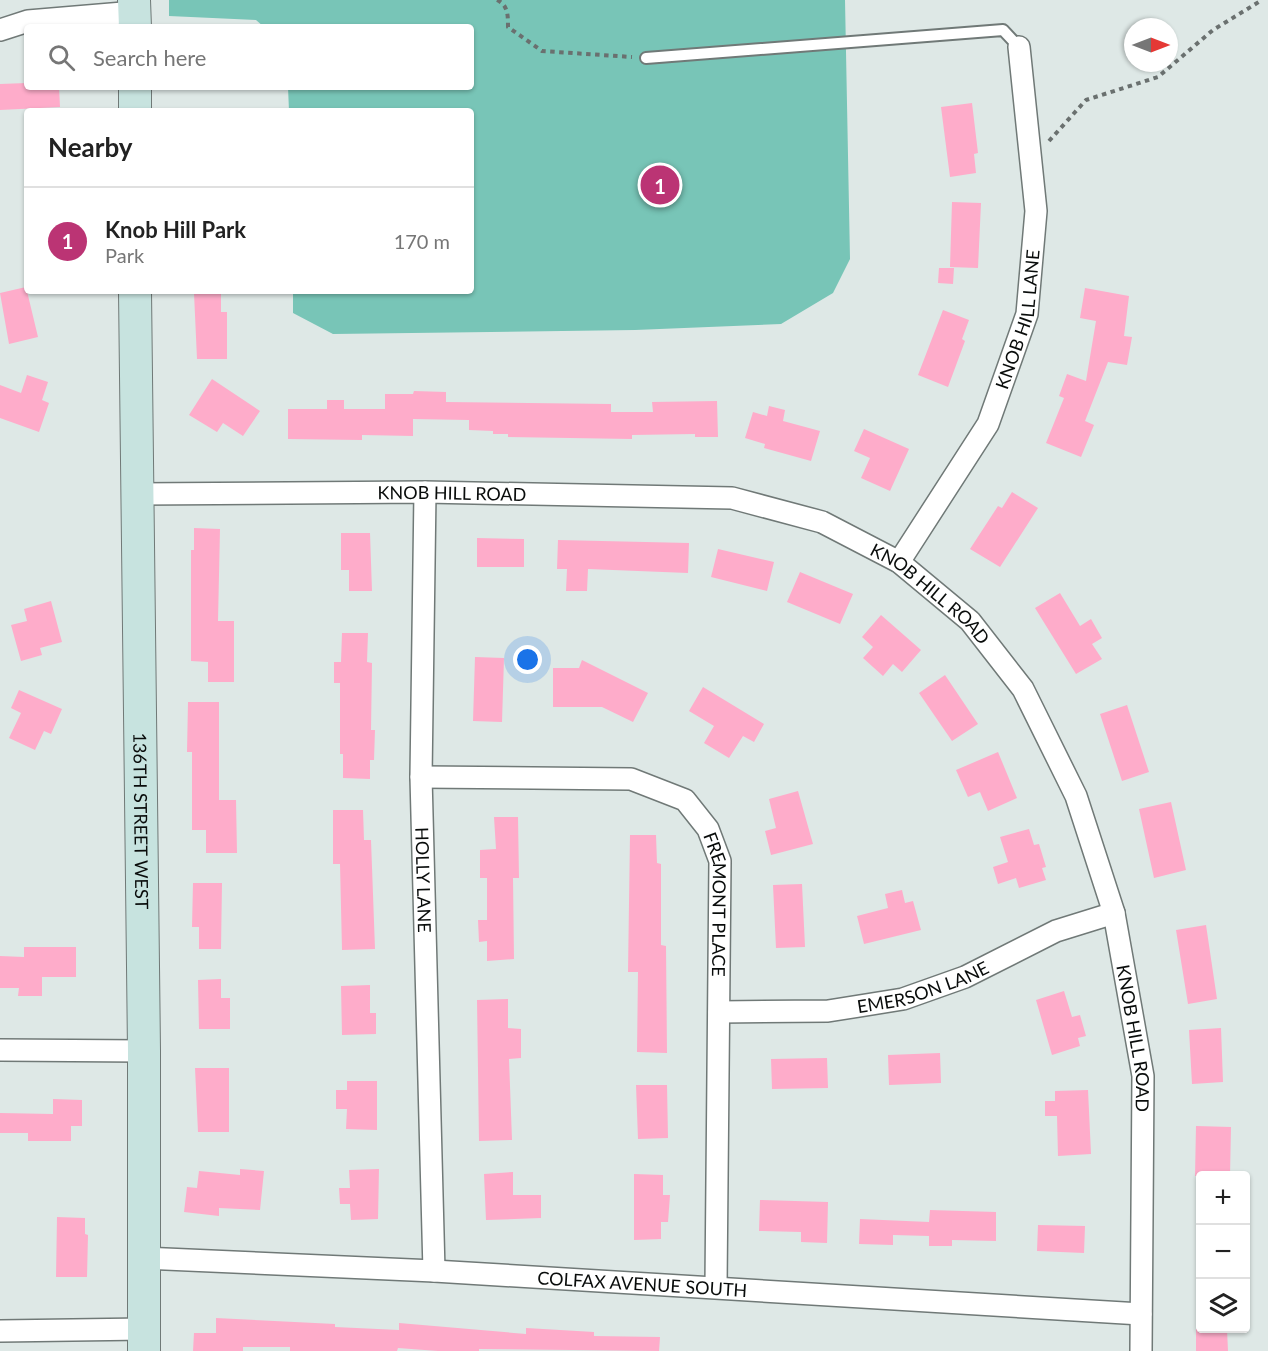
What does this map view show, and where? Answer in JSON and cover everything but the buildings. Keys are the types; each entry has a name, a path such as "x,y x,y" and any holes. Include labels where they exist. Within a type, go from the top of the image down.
{"street":[{"path":"0,30 28,21 134,13"},
{"name":"KNOB HILL LANE","path":"899,562 988,424 1027,314 1036,211 1019,47"},
{"path":"135,90 135,108"},
{"name":"136TH STREET WEST","path":"135,294 144,1051 144,1340"},
{"name":"KNOB HILL ROAD","path":"137,494 425,492 732,498 822,522 899,562 970,621 1023,688 1076,796 1114,913 1143,1076 1141,1351"},
{"name":"HOLLY LANE","path":"425,492 422,777 434,1271"},
{"name":"FREMONT PLACE","path":"422,777 631,779 685,800 708,829 720,861 716,1286"},
{"name":"EMERSON LANE","path":"719,1012 828,1011 903,999 965,977 1056,931 1114,913"},
{"path":"0,1050 144,1051"},
{"name":"COLFAX AVENUE SOUTH","path":"143,1258 716,1286 1141,1314"},
{"path":"0,1330 144,1340"}],"lane":[{"path":"646,58 1003,30 1019,47"}],"path":[{"path":"497,0 502,2 508,12 508,27 542,51 646,58"},
{"path":"1031,162 1086,100 1158,77 1213,30 1262,0"}],"green space":[{"path":"169,0 845,0 850,259 833,293 781,324 635,330 333,334 293,313 293,294 474,294 474,108 289,108 288,90 474,90 474,24 261,24 256,20 169,16"}],"place":[{"name":"Knob Hill Park","path":"660,185"}]}
